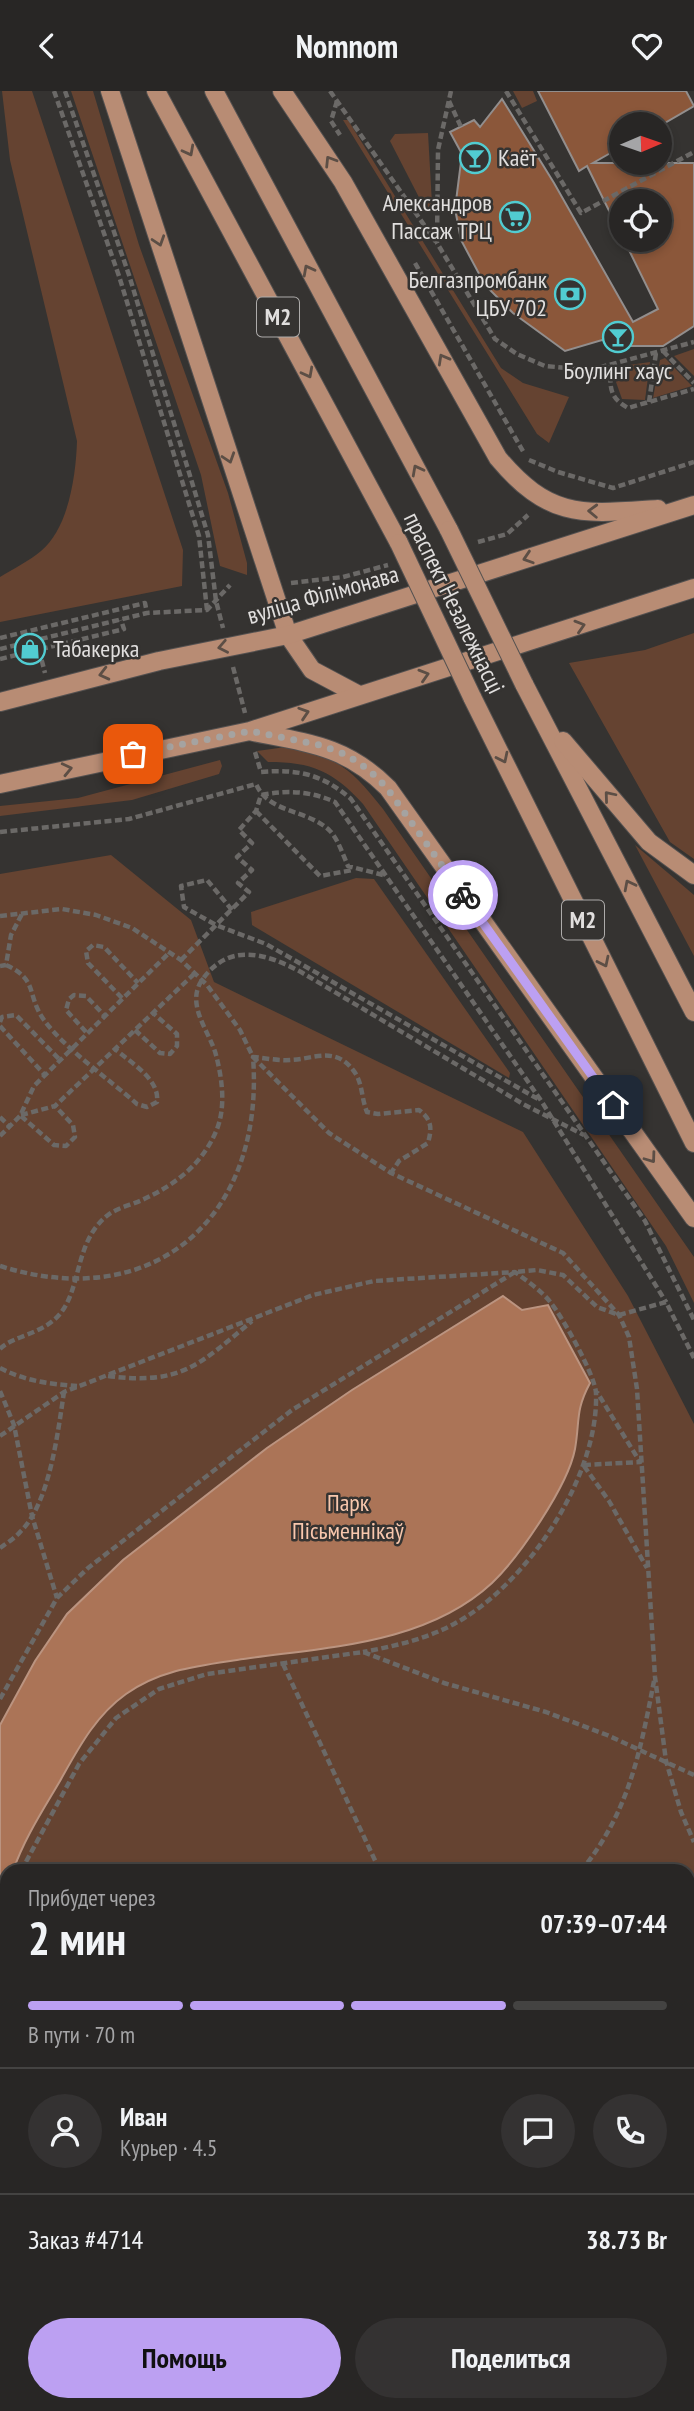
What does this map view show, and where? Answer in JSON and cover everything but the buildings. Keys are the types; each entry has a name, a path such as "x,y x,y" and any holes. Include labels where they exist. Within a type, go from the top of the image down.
{"main road":[{"path":"110,91 288,635 300,657 312,670 359,695"},
{"name":"праспект Незалежнасці","path":"156,91 399,543 472,697 694,1143"},
{"name":"праспект Незалежнасці","path":"214,91 449,530 524,684 694,1012"},
{"path":"282,91 343,182 498,457 525,488 540,499 571,510 607,512 690,506"},
{"name":"вуліца Філімонава","path":"0,702 228,646 288,635 690,506"},
{"path":"0,784 250,731 694,588"},
{"path":"622,613 694,600"},
{"path":"543,717 649,842 694,875"},
{"path":"250,731 320,745 347,755 369,770 387,788 694,1218"}],"path":[{"path":"54,91 119,276 199,536 207,610"},
{"path":"65,91 129,275 208,535 216,601 261,772 289,769 314,774 332,782 351,799 645,1221 694,1320"},
{"path":"330,91 437,243 495,339 517,354 545,366 590,370 694,342"},
{"path":"437,243 438,150 451,91"},
{"path":"506,91 580,213 694,152"},
{"path":"449,100 461,127"},
{"path":"337,101 331,121 344,143"},
{"path":"409,253 527,459 558,472 613,488 694,462"},
{"path":"663,351 694,383"},
{"path":"649,402 656,352"},
{"path":"611,365 610,392 618,403 628,408 694,389"},
{"path":"0,649 147,613 207,610 230,585"},
{"path":"0,638 145,603 147,613"},
{"path":"0,659 124,629 121,620"},
{"path":"0,832 129,819 256,784 261,795 277,806 313,817 332,832 348,866 384,876"},
{"path":"261,795 283,791 315,793 335,802 542,1101 666,1302 694,1357"},
{"path":"181,960 249,893 238,883 252,870 237,857 252,843 239,829 256,811 261,795"},
{"path":"256,811 320,876 355,869"},
{"path":"232,910 207,880 181,886 184,907 216,925 266,944 542,1101"},
{"path":"0,916 24,911 62,909 96,915 132,927 181,960 202,980 240,1030 253,1057 329,1133 391,1173 564,1254 620,1315 629,1337 636,1389 655,1677 666,1761 681,1812 694,1842"},
{"path":"24,911 11,935 3,965 22,972 32,985 34,1005 46,1023 71,1046 137,1104 147,1107 157,1102 158,1092 154,1083 115,1049"},
{"path":"122,998 88,963 86,951 93,945 104,947 138,983"},
{"path":"0,1136 20,1116 34,1086 44,1074 169,953"},
{"path":"0,1349 4,1344 37,1333 61,1313 86,1242 108,1215 156,1194 183,1176 203,1157 218,1127 223,1094 216,1054 197,1008 197,990 202,980 220,961 237,954 272,957 380,1016 585,1136"},
{"path":"20,1116 55,1106 195,973"},
{"path":"86,1033 66,1010 69,999 75,995 86,996 104,1015"},
{"path":"135,1030 160,1053 170,1054 177,1046 177,1034 153,1013"},
{"path":"44,1074 0,1024 2,1017 16,1015 59,1059"},
{"path":"253,1057 288,1061 322,1054 338,1058 352,1068 360,1083 367,1112 390,1114 419,1110 428,1117 432,1129 428,1143 398,1161 391,1173"},
{"path":"0,1266 35,1276 73,1281 107,1278 149,1264 186,1242 214,1216 240,1170 251,1131 255,1092 253,1057"},
{"path":"20,1116 54,1145 66,1146 75,1137 73,1125 55,1106"},
{"path":"0,1117 9,1126"},
{"path":"0,1436 78,1386 313,1295 374,1281 537,1270 563,1275 597,1307 620,1315 666,1302"},
{"path":"515,1272 551,1302 596,1391 640,1461"},
{"path":"0,1699 57,1598 88,1568 292,1410 515,1272"},
{"path":"106,1376 144,1381 179,1374 210,1356 255,1318"},
{"path":"0,1368 17,1377 45,1384 78,1386"},
{"path":"0,1391 14,1425 32,1516 57,1598"},
{"path":"25,1864 79,1764 116,1718 149,1694 181,1680 363,1652 431,1635 456,1623 482,1604 517,1570 547,1533 572,1491 590,1442 596,1391"},
{"path":"0,1548 22,1531 32,1516 54,1449 65,1392"},
{"path":"583,1465 640,1461"},
{"path":"583,1465 609,1500 648,1570"},
{"path":"363,1652 444,1683 545,1712 694,1775"},
{"path":"283,1664 377,1864"},
{"path":"586,1864 611,1828 631,1785 641,1751 655,1677"}],"green space":[{"path":"2,91 32,91 183,550 182,586 0,622 0,577 41,551 58,529 73,484 77,441 10,160"},
{"path":"71,91 93,91 139,245 228,493 247,563 247,575 220,566 201,475"},
{"path":"513,91 533,91 537,101 522,108"},
{"path":"343,120 348,120 501,368 523,383 569,397 549,443 537,434"},
{"path":"428,133 432,204 430,211 425,209 390,141 395,134"},
{"path":"694,349 694,376 674,356"},
{"path":"665,358 692,386 653,398 660,360"},
{"path":"650,362 645,400 622,399 616,382 620,370 629,365"},
{"path":"694,633 694,859 670,842 569,663 645,650"},
{"path":"293,746 323,756 344,768 383,809 694,1257 694,1303 666,1246 363,804 342,784 321,771 297,764 268,762 257,751"},
{"path":"220,760 222,766 219,774 132,800 0,816 0,806 78,798"},
{"path":"635,845 694,895 694,956"},
{"name":"Парк Пісьменнікаў","path":"111,855 191,920 214,982 523,1132 628,1296 694,1424 694,1864 0,1864 0,874"},
{"path":"356,878 374,879 510,1073 509,1078 252,925 251,912"}],"shaded area":[{"path":"503,1296 522,1310 548,1305 590,1383 580,1409 571,1464 563,1482 541,1520 492,1583 465,1604 404,1632 337,1647 193,1667 166,1674 139,1686 105,1712 88,1734 34,1825 16,1864 0,1864 0,1725 35,1661 67,1614 123,1560 267,1448 352,1390"}],"way so far":[{"path":"133,754 250,731 320,745 347,755 369,770 387,788 463,895"}],"place":[{"name":"Каёт","path":"475,158"},
{"name":"Александров Пассаж ТРЦ","path":"515,217"},
{"name":"Белгазпромбанк ЦБУ 702","path":"570,294"},
{"name":"Боулинг хаус","path":"618,337"},
{"name":"Табакерка","path":"30,649"}],"route":[{"path":"463,895 613,1105"}]}
